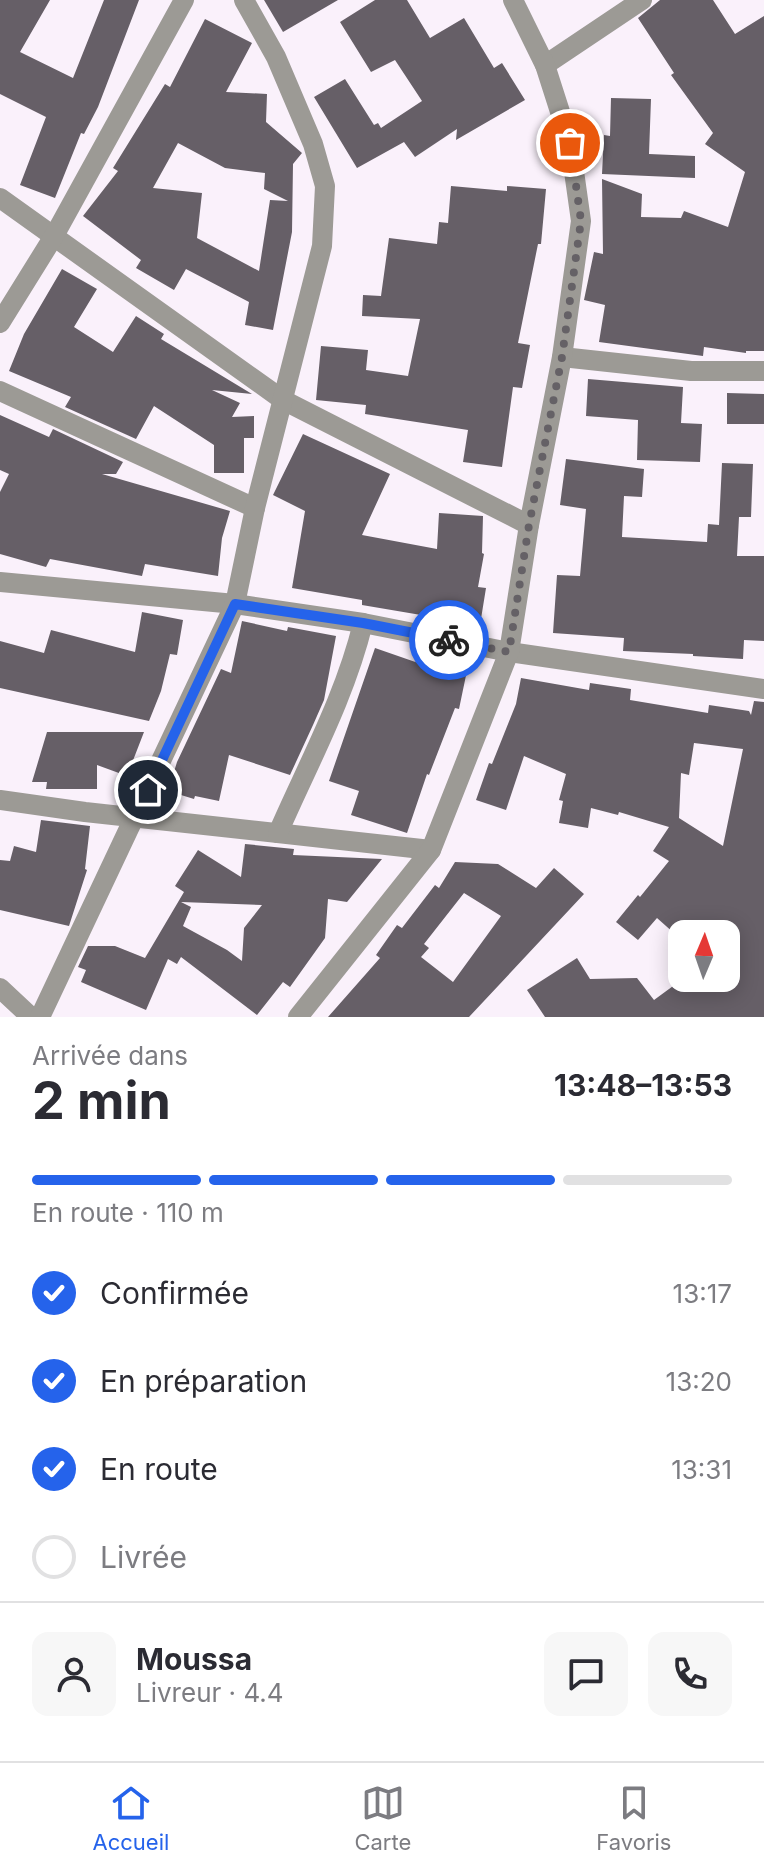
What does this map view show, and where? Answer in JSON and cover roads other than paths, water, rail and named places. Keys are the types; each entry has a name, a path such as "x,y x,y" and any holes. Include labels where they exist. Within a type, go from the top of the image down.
{"street":[{"path":"0,323 54,236 184,0"},
{"path":"40,1017 235,604 255,508 322,246 325,186 313,144 276,57 244,0"},
{"path":"298,1017 431,850 509,652 529,525 562,357 581,221 570,143 545,65 513,0"},
{"path":"545,65 642,0"},
{"path":"0,198 283,400 529,525"},
{"path":"562,357 691,371 764,371"},
{"path":"0,391 255,508"},
{"path":"0,582 235,604 363,623 509,652 764,689"},
{"path":"278,833 339,697 363,623"},
{"path":"0,800 431,850"},
{"path":"0,988 31,1017"}]}
